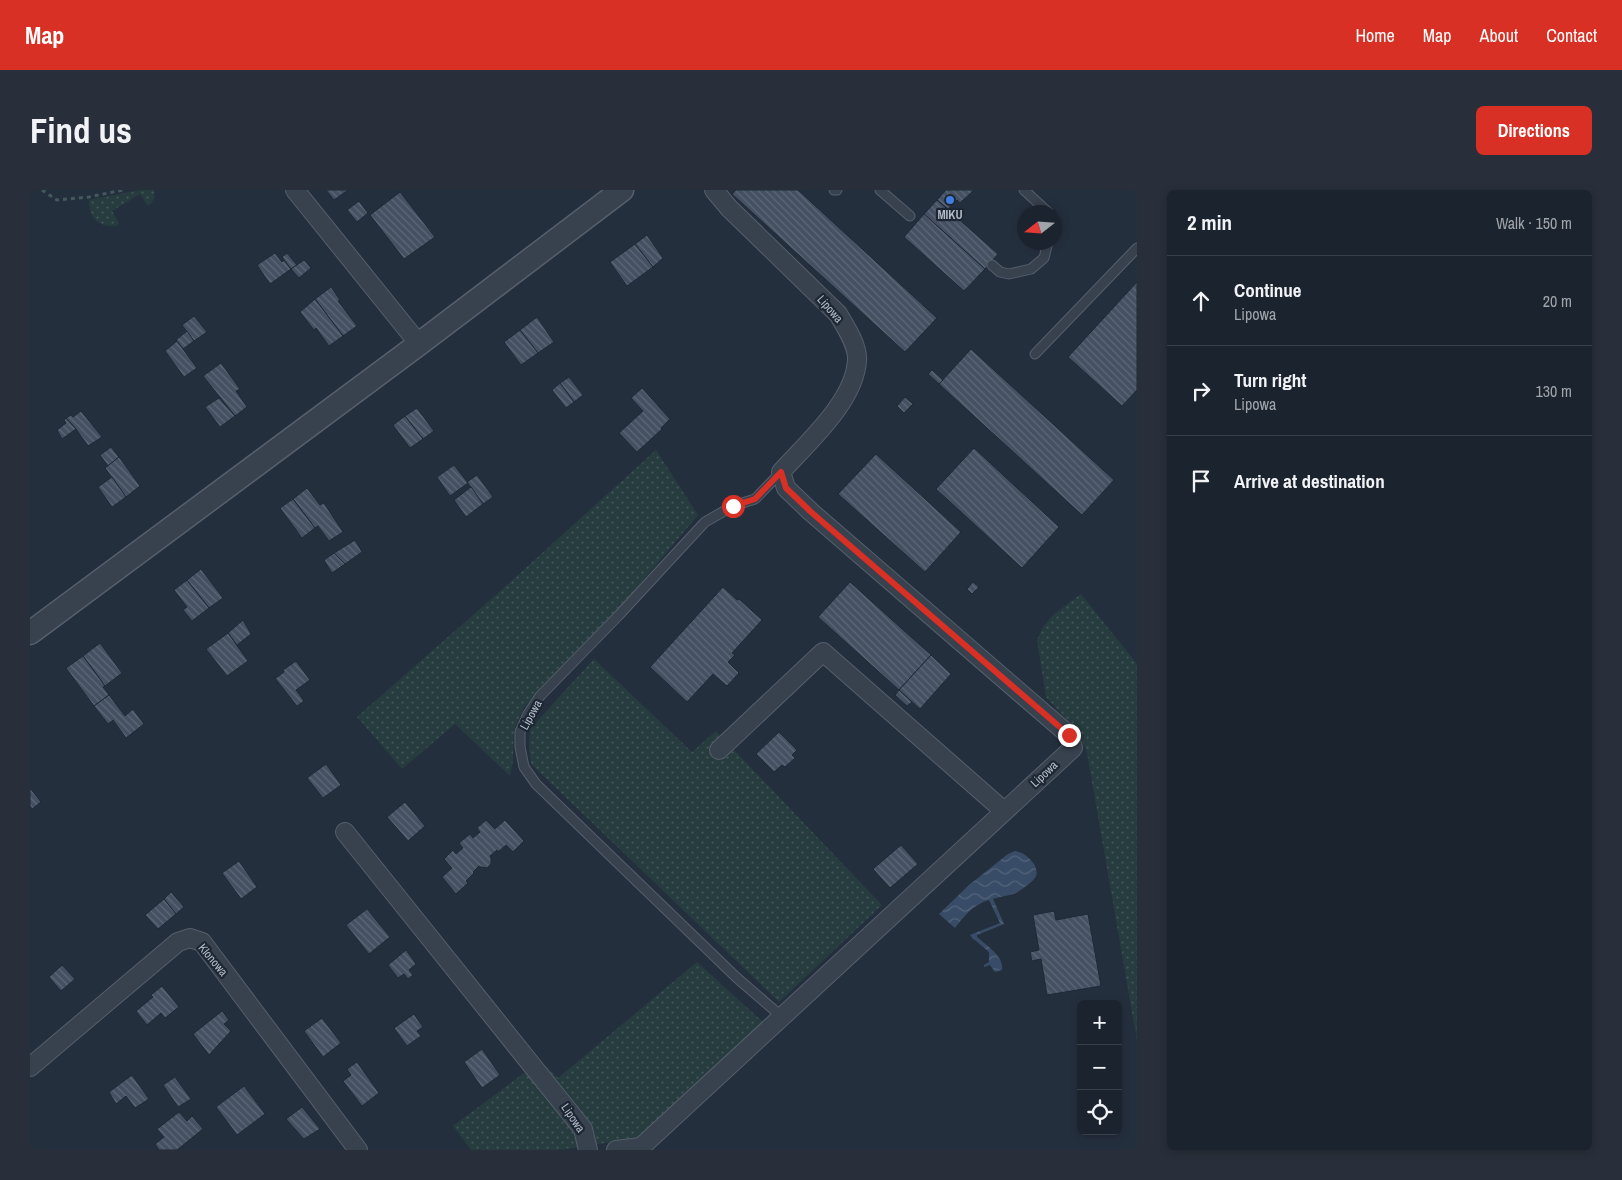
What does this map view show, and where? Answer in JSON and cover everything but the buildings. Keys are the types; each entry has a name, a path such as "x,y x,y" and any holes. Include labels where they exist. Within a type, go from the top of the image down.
{"street":[{"path":"295,190 419,344"},
{"path":"30,633 419,344 622,190"},
{"name":"Lipowa","path":"616,1150 641,1147 1073,748 1069,735 811,512 786,488 781,472 837,410 853,382 858,358 850,335 838,314 729,208 714,190"},
{"path":"719,750 823,652 1004,811"},
{"name":"Lipowa","path":"345,832 583,1129 588,1150"},
{"name":"Klonowa","path":"30,1067 178,942 190,938 202,942 358,1150"}],"lane":[{"path":"880,190 910,216"},
{"path":"1024,190 1040,205"},
{"path":"1035,354 1137,248"},
{"path":"992,265 1000,272 1009,274 1031,269 1044,258 1046,250"},
{"name":"Lipowa","path":"781,472 755,499 733,506 705,522 619,615 540,696 528,714 520,732 520,747 524,767 536,784 737,978 781,1016"}],"path":[{"path":"42,190 57,200 89,197 123,190"}],"green space":[{"path":"140,190 154,190 153,201 148,206 140,194 112,211 119,223 117,226 105,225 93,217 89,200"},
{"path":"656,450 698,515 631,595 524,707 514,730 513,760 510,776 455,724 402,769 357,717"},
{"path":"1081,594 1137,664 1137,1041 1087,753 1078,732 1046,697 1037,640 1043,627 1054,614"},
{"path":"594,659 692,752 716,731 882,905 779,1002 531,764 529,748 530,729"},
{"path":"697,962 763,1022 638,1138 560,1150 471,1150 453,1126 540,1061 558,1078"}],"water":[{"path":"1015,851 1030,859 1037,872 1036,877 1032,881 1017,892 993,899 1004,924 977,935 1000,960 1002,970 995,972 990,965 984,967 989,962 989,952 970,935 1000,923 989,900 974,907 955,928 939,914 969,885 1008,854"}],"place":[{"name":"MIKU","path":"950,200"}],"route":[{"path":"733,506 755,499 781,472 786,488 811,512 1069,735"}]}
